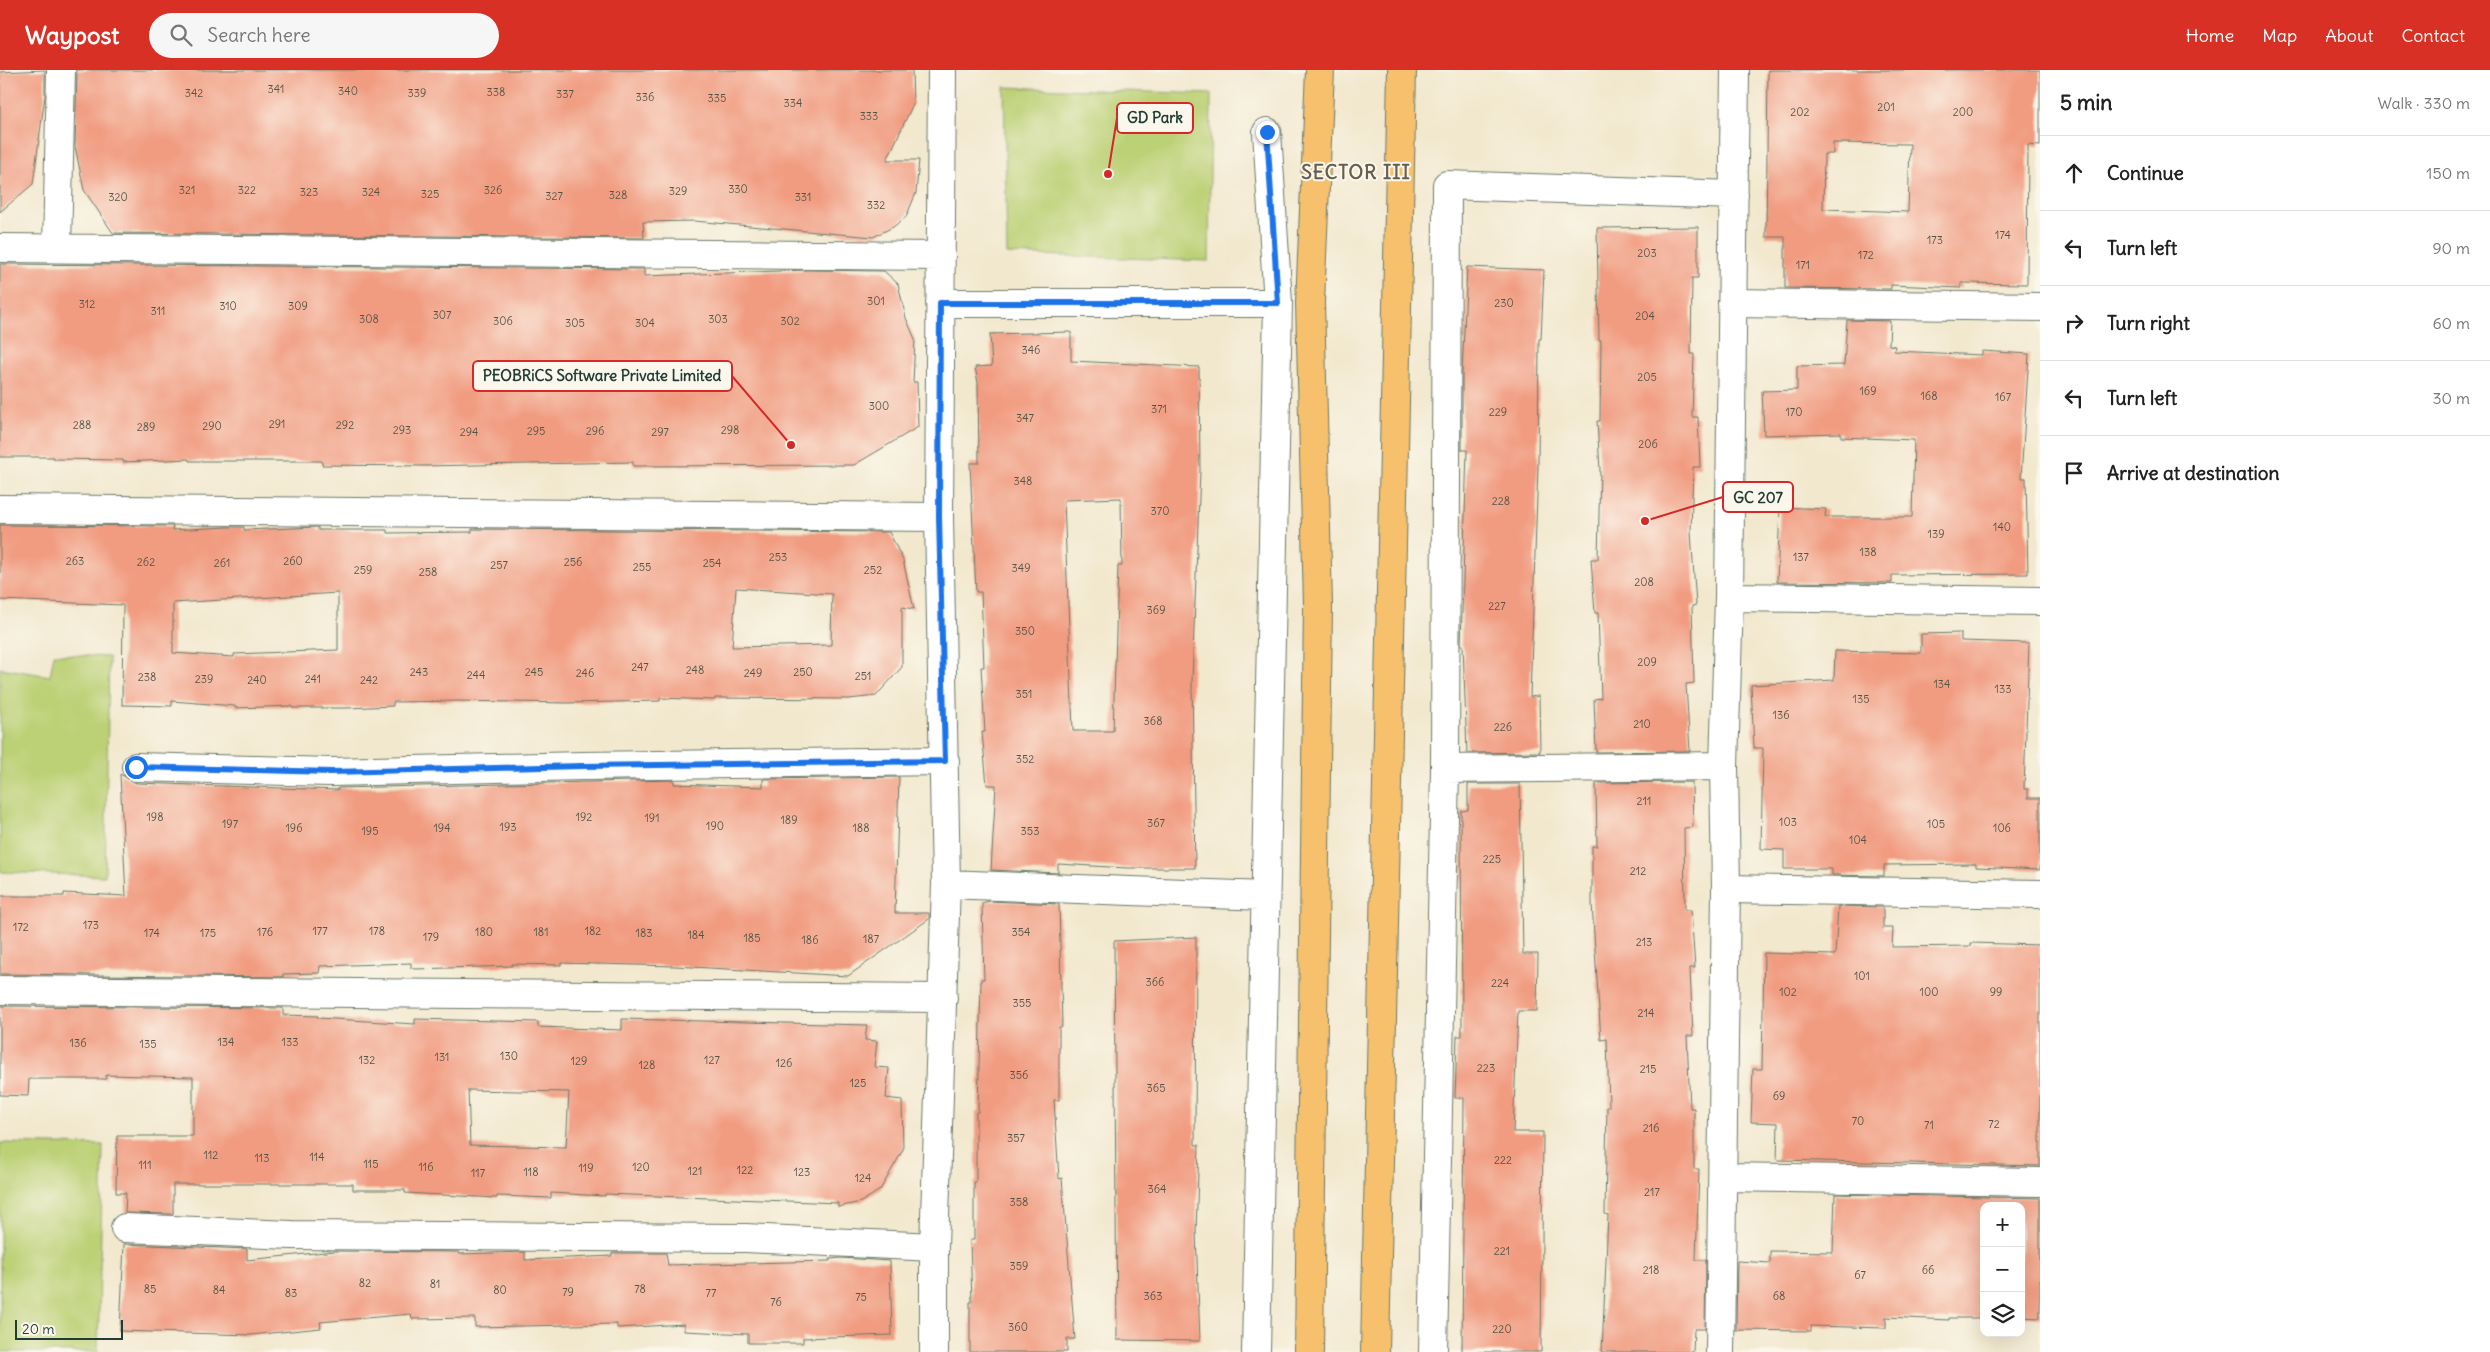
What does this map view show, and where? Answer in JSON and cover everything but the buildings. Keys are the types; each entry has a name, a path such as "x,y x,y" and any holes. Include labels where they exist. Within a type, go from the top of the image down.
{"main road":[{"path":"1309,1352 1318,604 1310,303 1320,70"},
{"path":"1375,1352 1402,70"}],"street":[{"path":"57,248 61,70"},
{"path":"934,1352 934,1247 946,884 939,517 942,70"},
{"path":"1720,1352 1726,889 1724,766 1729,596 1735,70"},
{"path":"1256,1352 1264,896 1278,303 1267,132"},
{"path":"1434,1352 1445,768 1447,185 1734,195"},
{"path":"0,248 940,256"},
{"path":"940,303 1278,303"},
{"path":"1732,303 2040,308"},
{"path":"0,509 939,517"},
{"path":"1729,596 2040,601"},
{"path":"136,767 331,772 582,766 945,761"},
{"path":"1445,768 1724,766"},
{"path":"946,884 1264,896"},
{"path":"1726,889 2040,894"},
{"path":"0,990 943,998"},
{"path":"1723,1177 2040,1182"},
{"path":"125,1228 292,1235 746,1238 934,1247"}],"green space":[{"path":"1004,87 1211,94 1209,261 1007,254"},
{"path":"54,654 109,657 105,876 0,872 0,668 50,676"},
{"path":"0,1143 103,1145 98,1352 0,1352"}],"place":[{"name":"GD Park","path":"1108,174"},
{"name":"PEOBRiCS Software Private Limited","path":"791,445"},
{"name":"GC 207","path":"1645,521"}],"district":[{"name":"SECTOR III","path":"1356,172"}],"route":[{"path":"136,767 331,772 582,766 945,761 939,517 940,303 1278,303 1267,132"}]}
